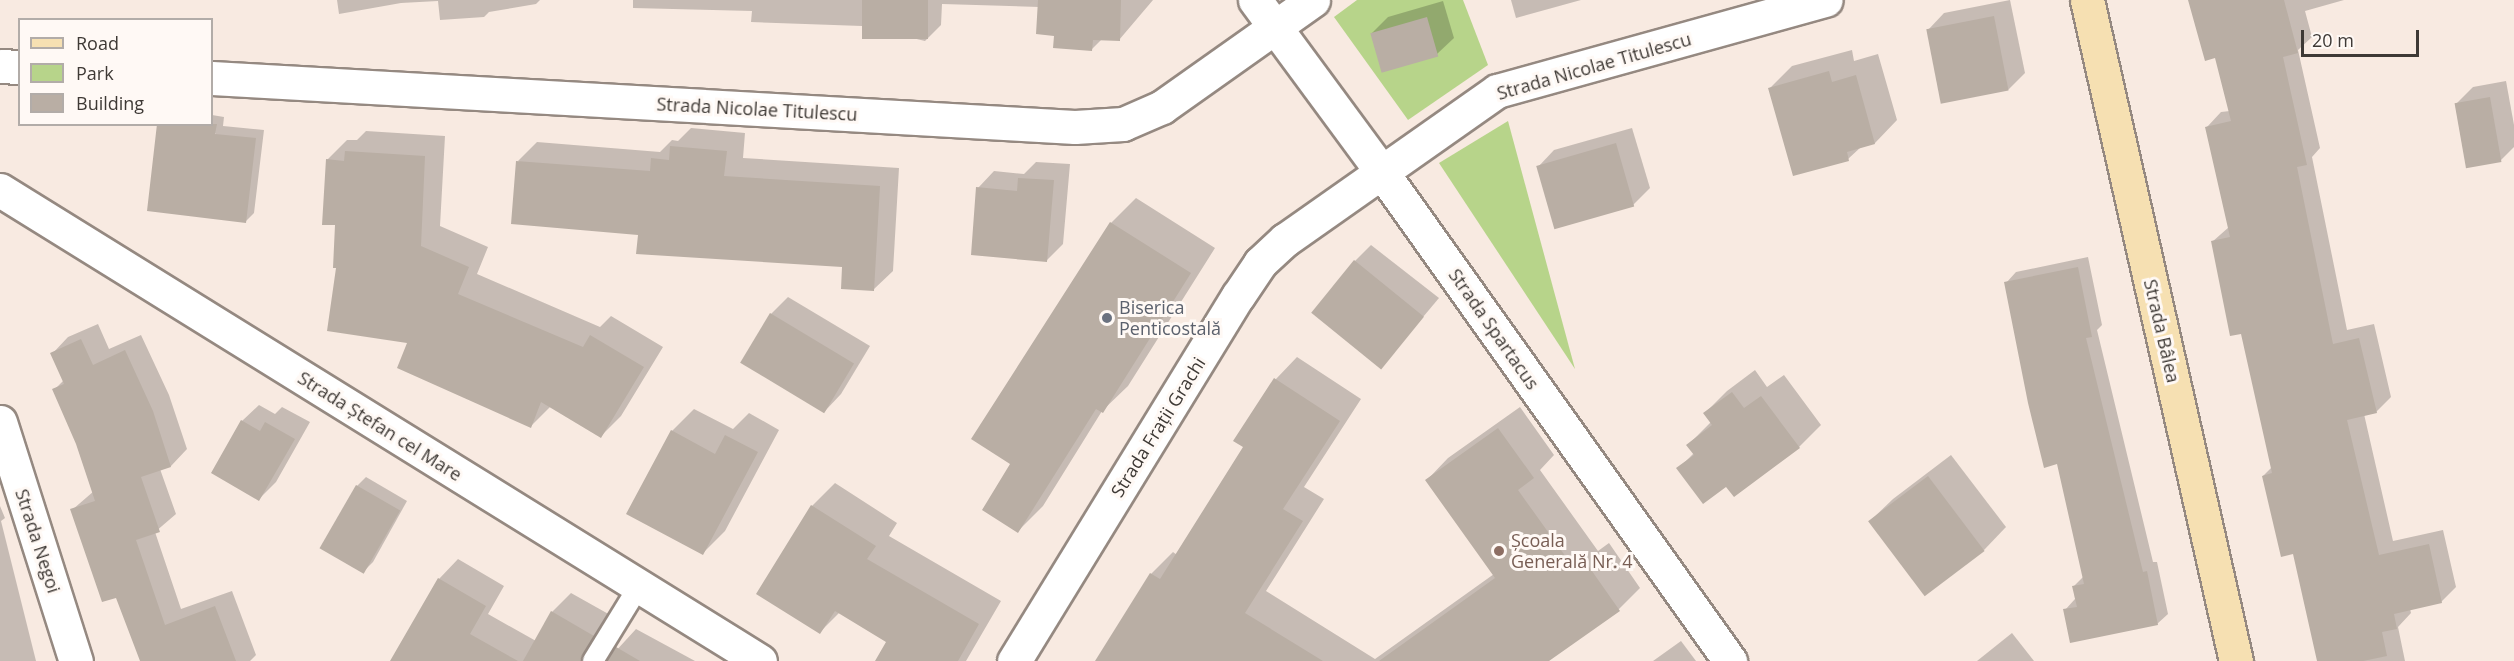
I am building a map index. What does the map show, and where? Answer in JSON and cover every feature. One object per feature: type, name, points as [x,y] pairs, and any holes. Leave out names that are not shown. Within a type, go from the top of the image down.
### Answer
[{"type":"main road","name":"Strada Bâlea","points":[[2087,0],[2236,661]]},
{"type":"street","name":"Strada Spartacus","points":[[1255,0],[1381,171],[1730,661]]},
{"type":"street","points":[[1274,27],[1313,0]]},
{"type":"street","name":"Strada Nicolae Titulescu","points":[[1381,171],[1497,91],[1826,0]]},
{"type":"street","name":"Strada Nicolae Titulescu","points":[[213,78],[1075,127],[1124,124],[1162,107],[1274,27]]},
{"type":"street","points":[[0,66],[18,67]]},
{"type":"street","name":"Strada Frații Grachi","points":[[1014,661],[1260,263],[1285,240],[1381,171]]},
{"type":"street","name":"Strada Ștefan cel Mare","points":[[0,190],[760,661]]},
{"type":"street","name":"Strada Negoi","points":[[0,422],[76,661]]},
{"type":"lane","points":[[593,661],[639,586]]},
{"type":"green space","points":[[1357,0],[1463,0],[1488,65],[1408,120],[1334,17]]},
{"type":"green space","points":[[1508,121],[1575,369],[1439,163]]},
{"type":"building","points":[[862,0],[928,0],[928,39],[862,39]]},
{"type":"building","points":[[1038,0],[1121,0],[1120,41],[1093,40],[1092,51],[1053,48],[1054,36],[1036,34]]},
{"type":"building","points":[[2188,0],[2284,0],[2298,53],[2283,57],[2307,165],[2297,167],[2333,344],[2359,338],[2377,413],[2347,420],[2379,555],[2429,544],[2442,603],[2394,614],[2397,629],[2382,632],[2387,656],[2363,661],[2317,661],[2293,554],[2281,557],[2262,476],[2272,473],[2241,334],[2230,336],[2211,241],[2230,237],[2205,127],[2231,121],[2215,58],[2205,61]]},
{"type":"building","points":[[1994,16],[2009,91],[1941,104],[1926,29]]},
{"type":"building","points":[[1427,17],[1438,56],[1382,73],[1370,33]]},
{"type":"building","points":[[1829,71],[1832,82],[1856,75],[1875,144],[1847,152],[1849,161],[1793,176],[1768,88]]},
{"type":"building","points":[[2490,97],[2501,162],[2466,168],[2455,103]]},
{"type":"building","points":[[217,124],[215,134],[256,138],[246,223],[147,211],[157,126],[213,126]]},
{"type":"building","points":[[1616,143],[1634,206],[1554,229],[1536,166]]},
{"type":"building","points":[[670,146],[727,151],[724,176],[880,186],[874,291],[841,289],[842,267],[636,254],[638,235],[511,224],[516,161],[650,171],[651,158],[669,160]]},
{"type":"building","points":[[345,151],[425,156],[421,246],[469,267],[458,294],[583,347],[590,335],[644,367],[601,438],[541,402],[531,428],[397,368],[407,343],[327,331],[336,268],[333,268],[335,225],[322,225],[326,159],[344,161]]},
{"type":"building","points":[[1018,178],[1054,180],[1047,262],[971,255],[976,187],[1017,191]]},
{"type":"building","points":[[1110,222],[1191,273],[1103,413],[1096,409],[1018,533],[982,510],[1010,464],[971,439]]},
{"type":"building","points":[[1354,260],[1424,317],[1381,369],[1311,313]]},
{"type":"building","points":[[2078,267],[2092,337],[2086,338],[2143,572],[2147,571],[2158,625],[2070,643],[2063,609],[2077,607],[2072,586],[2084,584],[2057,464],[2044,468],[2028,403],[2004,282]]},
{"type":"building","points":[[770,313],[854,363],[824,413],[740,363]]},
{"type":"building","points":[[81,339],[93,365],[125,350],[153,411],[171,467],[141,477],[160,532],[136,540],[165,625],[215,606],[236,661],[140,661],[116,598],[102,602],[70,509],[95,501],[76,444],[52,389],[64,384],[50,353]]},
{"type":"building","points":[[1274,378],[1340,421],[1283,509],[1303,521],[1245,613],[1323,661],[1095,661],[1150,573],[1160,579],[1243,447],[1233,441]]},
{"type":"building","points":[[1732,392],[1744,408],[1761,396],[1800,448],[1734,497],[1726,487],[1703,504],[1676,468],[1694,455],[1686,445],[1712,425],[1703,413]]},
{"type":"building","points":[[241,420],[260,431],[265,422],[295,439],[259,501],[211,473]]},
{"type":"building","points":[[1498,428],[1534,478],[1518,490],[1576,571],[1587,564],[1620,611],[1549,661],[1379,661],[1495,578],[1425,480]]},
{"type":"building","points":[[671,430],[715,454],[725,435],[758,452],[703,555],[626,514]]},
{"type":"building","points":[[1928,476],[1985,551],[1925,596],[1868,521]]},
{"type":"building","points":[[356,485],[400,510],[364,574],[320,548]]},
{"type":"building","points":[[811,505],[876,546],[867,559],[979,624],[958,661],[875,661],[886,642],[835,611],[820,634],[756,594]]},
{"type":"building","points":[[438,578],[486,606],[470,634],[518,661],[390,661]]},
{"type":"building","points":[[551,611],[594,636],[581,661],[523,661]]},
{"type":"building","points":[[616,647],[640,661],[607,661]]},
{"type":"place","name":"Biserica Penticostală","points":[[1107,318]]},
{"type":"place","name":"Școala Generală Nr. 4","points":[[1499,551]]}]
